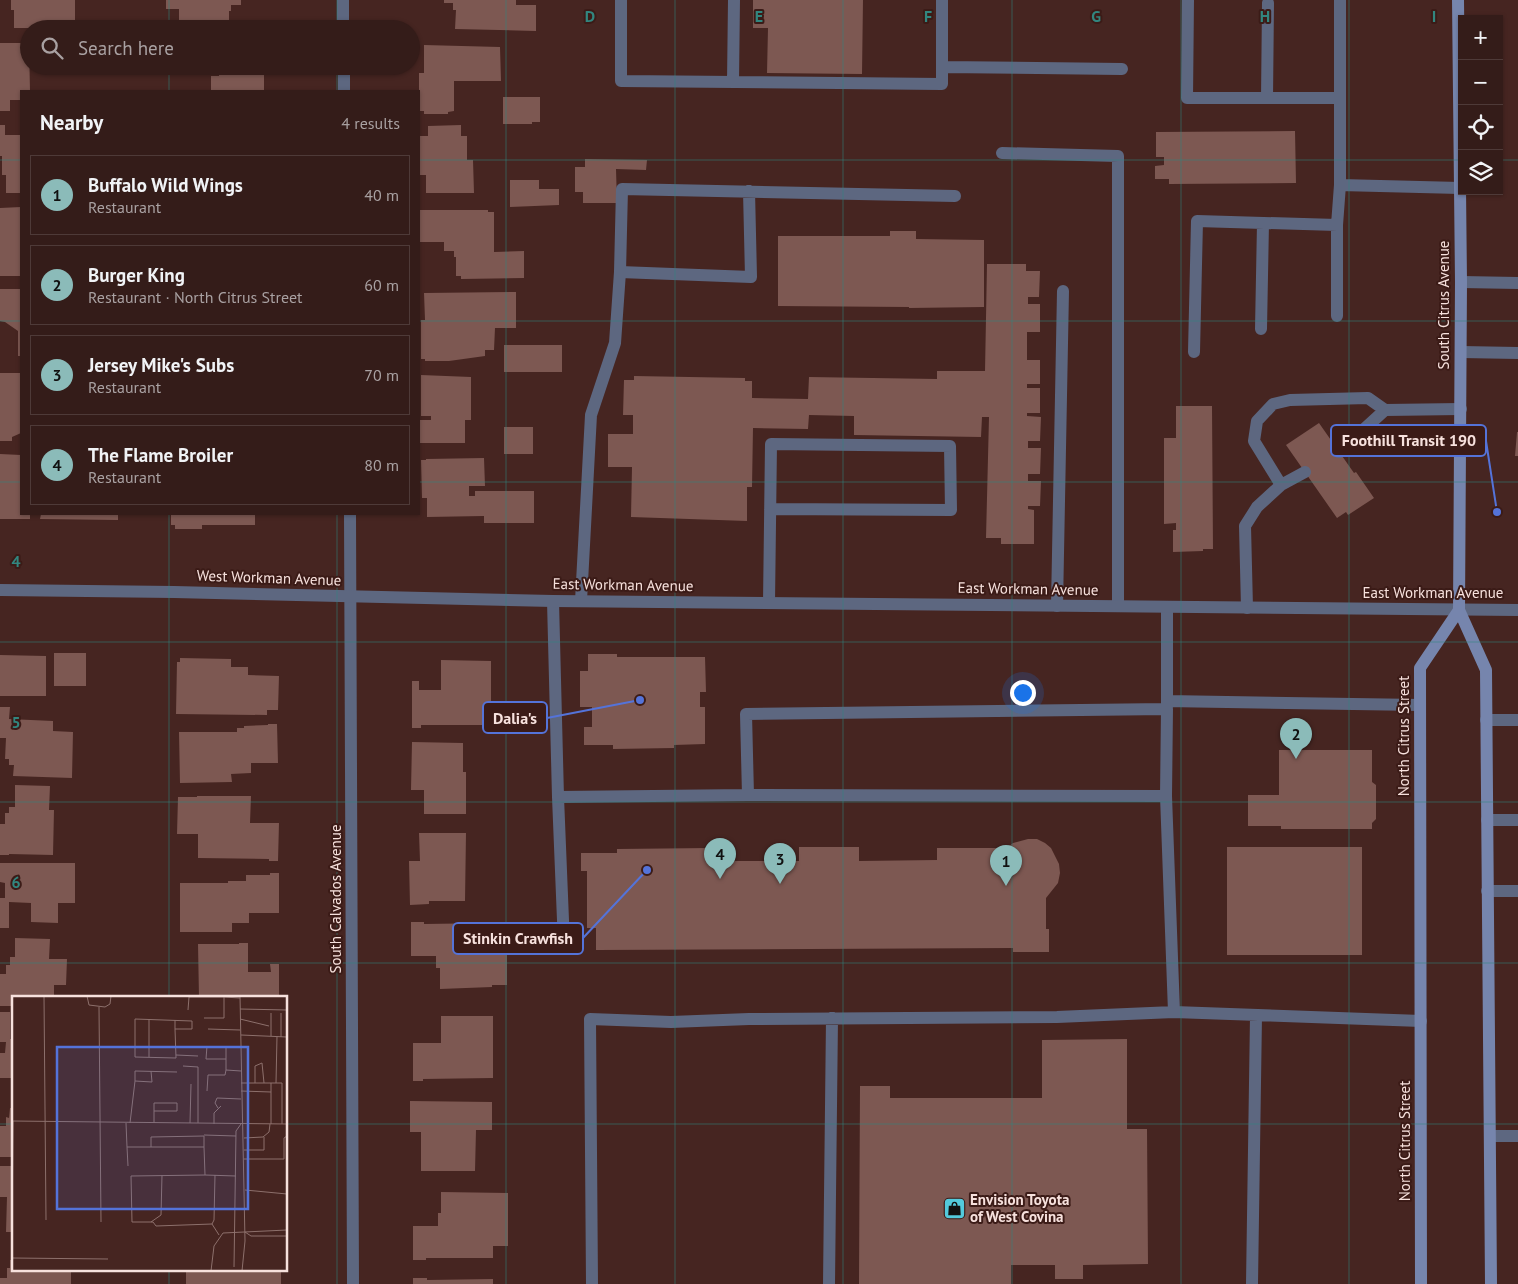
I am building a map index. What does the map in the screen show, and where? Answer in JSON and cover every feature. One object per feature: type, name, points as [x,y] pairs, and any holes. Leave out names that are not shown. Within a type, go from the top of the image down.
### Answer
[{"type":"main road","name":"South Citrus Avenue","points":[[1458,0],[1460,150]]},
{"type":"main road","name":"South Citrus Avenue","points":[[1459,610],[1460,195]]},
{"type":"main road","name":"North Citrus Street","points":[[1421,1284],[1420,668],[1459,610]]},
{"type":"main road","points":[[1459,610],[1486,670],[1491,1284]]},
{"type":"street","points":[[343,0],[344,20]]},
{"type":"street","points":[[621,0],[621,81],[942,84],[942,0]]},
{"type":"street","points":[[733,82],[734,0]]},
{"type":"street","points":[[1188,0],[1187,98],[1340,98]]},
{"type":"street","points":[[1337,316],[1337,225],[1340,185],[1340,0]]},
{"type":"street","points":[[1267,98],[1268,3]]},
{"type":"street","points":[[942,67],[1122,69]]},
{"type":"street","points":[[344,75],[344,90]]},
{"type":"street","points":[[1002,153],[1118,156],[1118,606]]},
{"type":"street","points":[[1340,185],[1458,188]]},
{"type":"street","points":[[581,601],[590,415],[615,343],[620,272],[622,189],[955,196]]},
{"type":"street","points":[[620,272],[752,277],[749,192]]},
{"type":"street","points":[[1194,352],[1197,221],[1337,225]]},
{"type":"street","points":[[1261,329],[1263,223]]},
{"type":"street","points":[[1461,282],[1518,283]]},
{"type":"street","points":[[1057,606],[1062,291]]},
{"type":"street","points":[[1460,352],[1518,353]]},
{"type":"street","points":[[1281,485],[1254,441],[1257,421],[1273,404],[1290,400],[1368,398],[1385,410],[1460,409]]},
{"type":"street","points":[[1339,452],[1385,410]]},
{"type":"street","points":[[769,603],[770,509],[771,444],[950,446],[951,510],[770,509]]},
{"type":"street","points":[[1247,608],[1245,526],[1256,507],[1281,485],[1305,472]]},
{"type":"street","name":"South Calvados Avenue","points":[[350,515],[354,1284]]},
{"type":"street","name":"West Workman Avenue","points":[[0,590],[537,600]]},
{"type":"street","name":"East Workman Avenue","points":[[537,600],[1518,610]]},
{"type":"street","points":[[553,601],[564,945]]},
{"type":"street","points":[[1167,607],[1166,796],[1174,1012]]},
{"type":"street","points":[[748,795],[746,714],[1167,705],[1420,705]]},
{"type":"street","points":[[1486,720],[1518,720]]},
{"type":"street","points":[[558,797],[748,795],[1166,796]]},
{"type":"street","points":[[1487,820],[1518,820]]},
{"type":"street","points":[[1487,891],[1518,891]]},
{"type":"street","points":[[592,1284],[590,1019],[671,1022],[749,1019],[1057,1017],[1174,1012],[1421,1021]]},
{"type":"street","points":[[1252,1284],[1256,1016]]},
{"type":"street","points":[[829,1284],[832,1018]]},
{"type":"street","points":[[1490,1136],[1518,1136]]},
{"type":"building","points":[[11,0],[75,0],[75,20],[20,20],[20,28],[14,28],[14,10],[11,10]]},
{"type":"building","points":[[166,0],[241,0],[241,5],[231,5],[229,20],[179,20],[179,9],[166,9]]},
{"type":"building","points":[[444,0],[516,0],[516,5],[536,5],[536,31],[455,29],[456,10],[453,10],[453,3],[444,3]]},
{"type":"building","points":[[753,0],[863,0],[862,74],[767,73],[768,28],[753,28]]},
{"type":"building","points":[[0,43],[20,43],[20,75],[30,75],[30,90],[20,90],[20,100],[10,100],[10,111],[0,111]]},
{"type":"building","points":[[424,45],[500,47],[501,81],[454,81],[454,111],[448,112],[448,114],[424,114],[424,111],[420,111],[419,75],[424,73]]},
{"type":"building","points":[[264,75],[264,90],[211,90],[211,76]]},
{"type":"building","points":[[503,97],[540,97],[540,122],[532,122],[532,124],[503,124]]},
{"type":"building","points":[[0,125],[5,125],[5,135],[20,135],[20,193],[6,193],[6,175],[2,175],[2,156],[0,156]]},
{"type":"building","points":[[461,125],[461,136],[467,136],[467,160],[473,160],[474,193],[426,193],[426,175],[420,175],[420,136],[428,136],[428,126]]},
{"type":"building","points":[[1295,131],[1296,183],[1169,184],[1169,179],[1155,179],[1155,166],[1164,165],[1164,157],[1156,157],[1156,132]]},
{"type":"building","points":[[585,159],[647,160],[646,170],[616,169],[617,203],[583,203],[583,192],[575,192],[575,167],[585,167]]},
{"type":"building","points":[[510,180],[539,180],[539,189],[559,189],[559,205],[510,207]]},
{"type":"building","points":[[20,207],[20,276],[0,276],[0,208]]},
{"type":"building","points":[[420,210],[488,210],[488,212],[494,212],[494,252],[524,251],[524,278],[461,279],[461,276],[456,276],[456,257],[454,257],[454,251],[444,251],[444,242],[420,242]]},
{"type":"building","points":[[890,231],[916,231],[916,239],[984,240],[984,307],[778,306],[778,236],[890,236]]},
{"type":"building","points":[[987,264],[1026,264],[1026,271],[1040,271],[1039,297],[1028,297],[1028,304],[1040,304],[1040,332],[1027,332],[1027,360],[1040,360],[1040,384],[1027,384],[1027,388],[1040,388],[1040,413],[1027,413],[1027,416],[1041,417],[1040,441],[1028,441],[1028,448],[1041,448],[1040,474],[1028,474],[1028,481],[1041,481],[1040,506],[1028,506],[1028,509],[1034,510],[1034,544],[1001,544],[1001,538],[986,538],[989,417],[982,417],[981,437],[854,435],[854,416],[809,415],[808,429],[753,428],[752,487],[747,487],[747,521],[631,517],[632,467],[608,467],[608,434],[633,434],[633,415],[623,415],[624,380],[634,380],[634,376],[745,378],[745,381],[752,381],[752,398],[808,399],[809,377],[937,379],[937,371],[985,371]]},
{"type":"building","points":[[0,289],[20,289],[20,356],[18,356],[18,331],[5,322],[0,321]]},
{"type":"building","points":[[516,292],[516,328],[495,328],[494,350],[485,350],[485,356],[449,361],[425,361],[425,359],[421,359],[421,320],[425,320],[424,293]]},
{"type":"building","points":[[504,345],[562,345],[562,372],[504,372]]},
{"type":"building","points":[[0,373],[20,373],[20,433],[12,437],[12,441],[0,441]]},
{"type":"building","points":[[421,375],[471,377],[471,420],[465,420],[465,443],[420,443],[420,420],[431,420],[431,416],[421,416]]},
{"type":"building","points":[[1176,406],[1212,406],[1213,549],[1173,552],[1173,530],[1176,530],[1176,523],[1164,524],[1164,438],[1176,438]]},
{"type":"building","points":[[1319,423],[1374,498],[1348,515],[1346,512],[1337,518],[1286,445]]},
{"type":"building","points":[[504,427],[533,427],[533,454],[504,454]]},
{"type":"building","points":[[1517,432],[1518,456],[1515,456]]},
{"type":"building","points":[[0,454],[20,455],[20,515],[30,515],[30,519],[0,519]]},
{"type":"building","points":[[484,458],[485,486],[469,486],[469,496],[475,496],[475,491],[534,491],[534,523],[484,523],[484,516],[427,517],[427,498],[422,498],[421,460]]},
{"type":"building","points":[[41,515],[118,515],[118,520],[40,519]]},
{"type":"building","points":[[171,515],[255,515],[255,525],[202,525],[202,529],[175,529],[175,525],[171,525]]},
{"type":"building","points":[[54,653],[86,653],[86,686],[54,686]]},
{"type":"building","points":[[588,654],[617,654],[617,657],[705,657],[706,692],[700,692],[700,707],[705,707],[705,744],[674,745],[674,748],[613,749],[613,745],[584,745],[584,727],[592,727],[592,707],[580,707],[580,671],[588,671]]},
{"type":"building","points":[[0,655],[46,656],[46,696],[0,696]]},
{"type":"building","points":[[180,658],[231,659],[231,667],[248,667],[248,675],[279,676],[278,710],[267,710],[267,715],[176,714],[177,662],[180,662]]},
{"type":"building","points":[[441,660],[491,661],[491,725],[421,725],[421,728],[412,728],[412,681],[419,681],[419,690],[441,690]]},
{"type":"building","points":[[0,707],[10,707],[9,719],[53,721],[53,731],[73,732],[72,778],[13,776],[14,765],[9,765],[9,759],[5,759],[6,738],[0,738]]},
{"type":"building","points":[[277,724],[278,763],[251,763],[251,773],[231,774],[232,782],[180,783],[179,732],[237,732],[237,728],[244,728],[244,726]]},
{"type":"building","points":[[412,742],[463,743],[463,772],[466,772],[466,814],[424,814],[424,790],[411,790]]},
{"type":"building","points":[[1279,750],[1372,750],[1372,782],[1376,785],[1376,819],[1372,823],[1372,829],[1281,829],[1281,826],[1248,826],[1248,795],[1279,795]]},
{"type":"building","points":[[15,785],[50,786],[49,810],[54,810],[53,855],[0,855],[0,824],[5,824],[5,813],[9,813],[9,807],[15,807]]},
{"type":"building","points":[[251,796],[250,823],[279,823],[278,861],[269,861],[269,859],[198,858],[198,834],[177,834],[178,797]]},
{"type":"building","points":[[419,833],[466,833],[465,901],[429,901],[429,904],[410,905],[409,861],[420,861]]},
{"type":"building","points":[[1037,839],[1045,843],[1051,848],[1059,864],[1058,883],[1046,898],[1046,929],[1049,929],[1049,952],[1013,952],[1013,948],[596,950],[596,928],[587,928],[587,871],[581,871],[581,853],[617,853],[617,849],[710,848],[710,861],[799,861],[799,847],[859,847],[859,861],[937,860],[937,848],[1007,848],[1013,843]]},
{"type":"building","points":[[1227,847],[1362,847],[1362,955],[1227,955]]},
{"type":"building","points":[[0,863],[75,863],[75,903],[58,903],[58,923],[31,922],[31,903],[9,902],[9,928],[0,928],[0,898],[5,898],[5,883],[0,882]]},
{"type":"building","points":[[270,873],[279,873],[279,913],[249,913],[249,923],[232,923],[232,932],[180,932],[180,883],[246,881],[246,875],[270,875]]},
{"type":"building","points":[[411,922],[424,922],[424,924],[492,923],[492,936],[507,936],[507,985],[440,989],[440,968],[436,968],[436,956],[411,956]]},
{"type":"building","points":[[15,938],[50,939],[49,959],[67,959],[66,985],[54,985],[54,996],[12,996],[12,1006],[0,1006],[0,974],[6,974],[6,965],[10,965],[10,957],[15,957]]},
{"type":"building","points":[[248,943],[248,972],[271,972],[270,964],[279,964],[279,996],[199,996],[198,944]]},
{"type":"building","points":[[0,1012],[10,1012],[12,1078],[0,1078],[0,1053],[5,1053],[6,1042],[0,1042]]},
{"type":"building","points":[[441,1016],[493,1016],[493,1078],[423,1079],[423,1081],[413,1081],[413,1043],[441,1043]]},
{"type":"building","points":[[1127,1039],[1127,1129],[1147,1129],[1148,1264],[1083,1265],[1083,1279],[1055,1279],[1055,1265],[1011,1265],[1011,1284],[859,1284],[860,1086],[890,1086],[890,1098],[1042,1098],[1042,1040]]},
{"type":"building","points":[[410,1101],[492,1102],[492,1130],[476,1130],[475,1171],[421,1171],[421,1132],[410,1132]]},
{"type":"building","points":[[10,1108],[12,1108],[12,1157],[0,1157],[0,1126],[6,1126],[6,1117],[9,1118]]},
{"type":"building","points":[[0,1166],[11,1166],[12,1232],[6,1232],[7,1197],[0,1197]]},
{"type":"building","points":[[441,1192],[508,1193],[508,1246],[493,1246],[493,1258],[426,1258],[426,1260],[413,1260],[413,1226],[438,1226],[438,1213],[441,1213]]},
{"type":"building","points":[[10,1260],[12,1260],[12,1272],[71,1272],[71,1284],[0,1284],[0,1278],[7,1278],[7,1268],[10,1268]]},
{"type":"building","points":[[186,1272],[281,1272],[281,1284],[186,1284]]},
{"type":"building","points":[[413,1278],[427,1278],[427,1280],[493,1279],[493,1284],[413,1284]]},
{"type":"place","name":"Foothill Transit 190","points":[[1497,512]]},
{"type":"place","name":"Dalia's","points":[[640,700]]},
{"type":"place","name":"Burger King","points":[[1296,759]]},
{"type":"place","name":"Stinkin Crawfish","points":[[647,870]]},
{"type":"place","name":"The Flame Broiler","points":[[720,879]]},
{"type":"place","name":"Jersey Mike's Subs","points":[[780,884]]},
{"type":"place","name":"Buffalo Wild Wings","points":[[1006,886]]},
{"type":"place","name":"Envision Toyota of West Covina","points":[[954,1209]]}]
